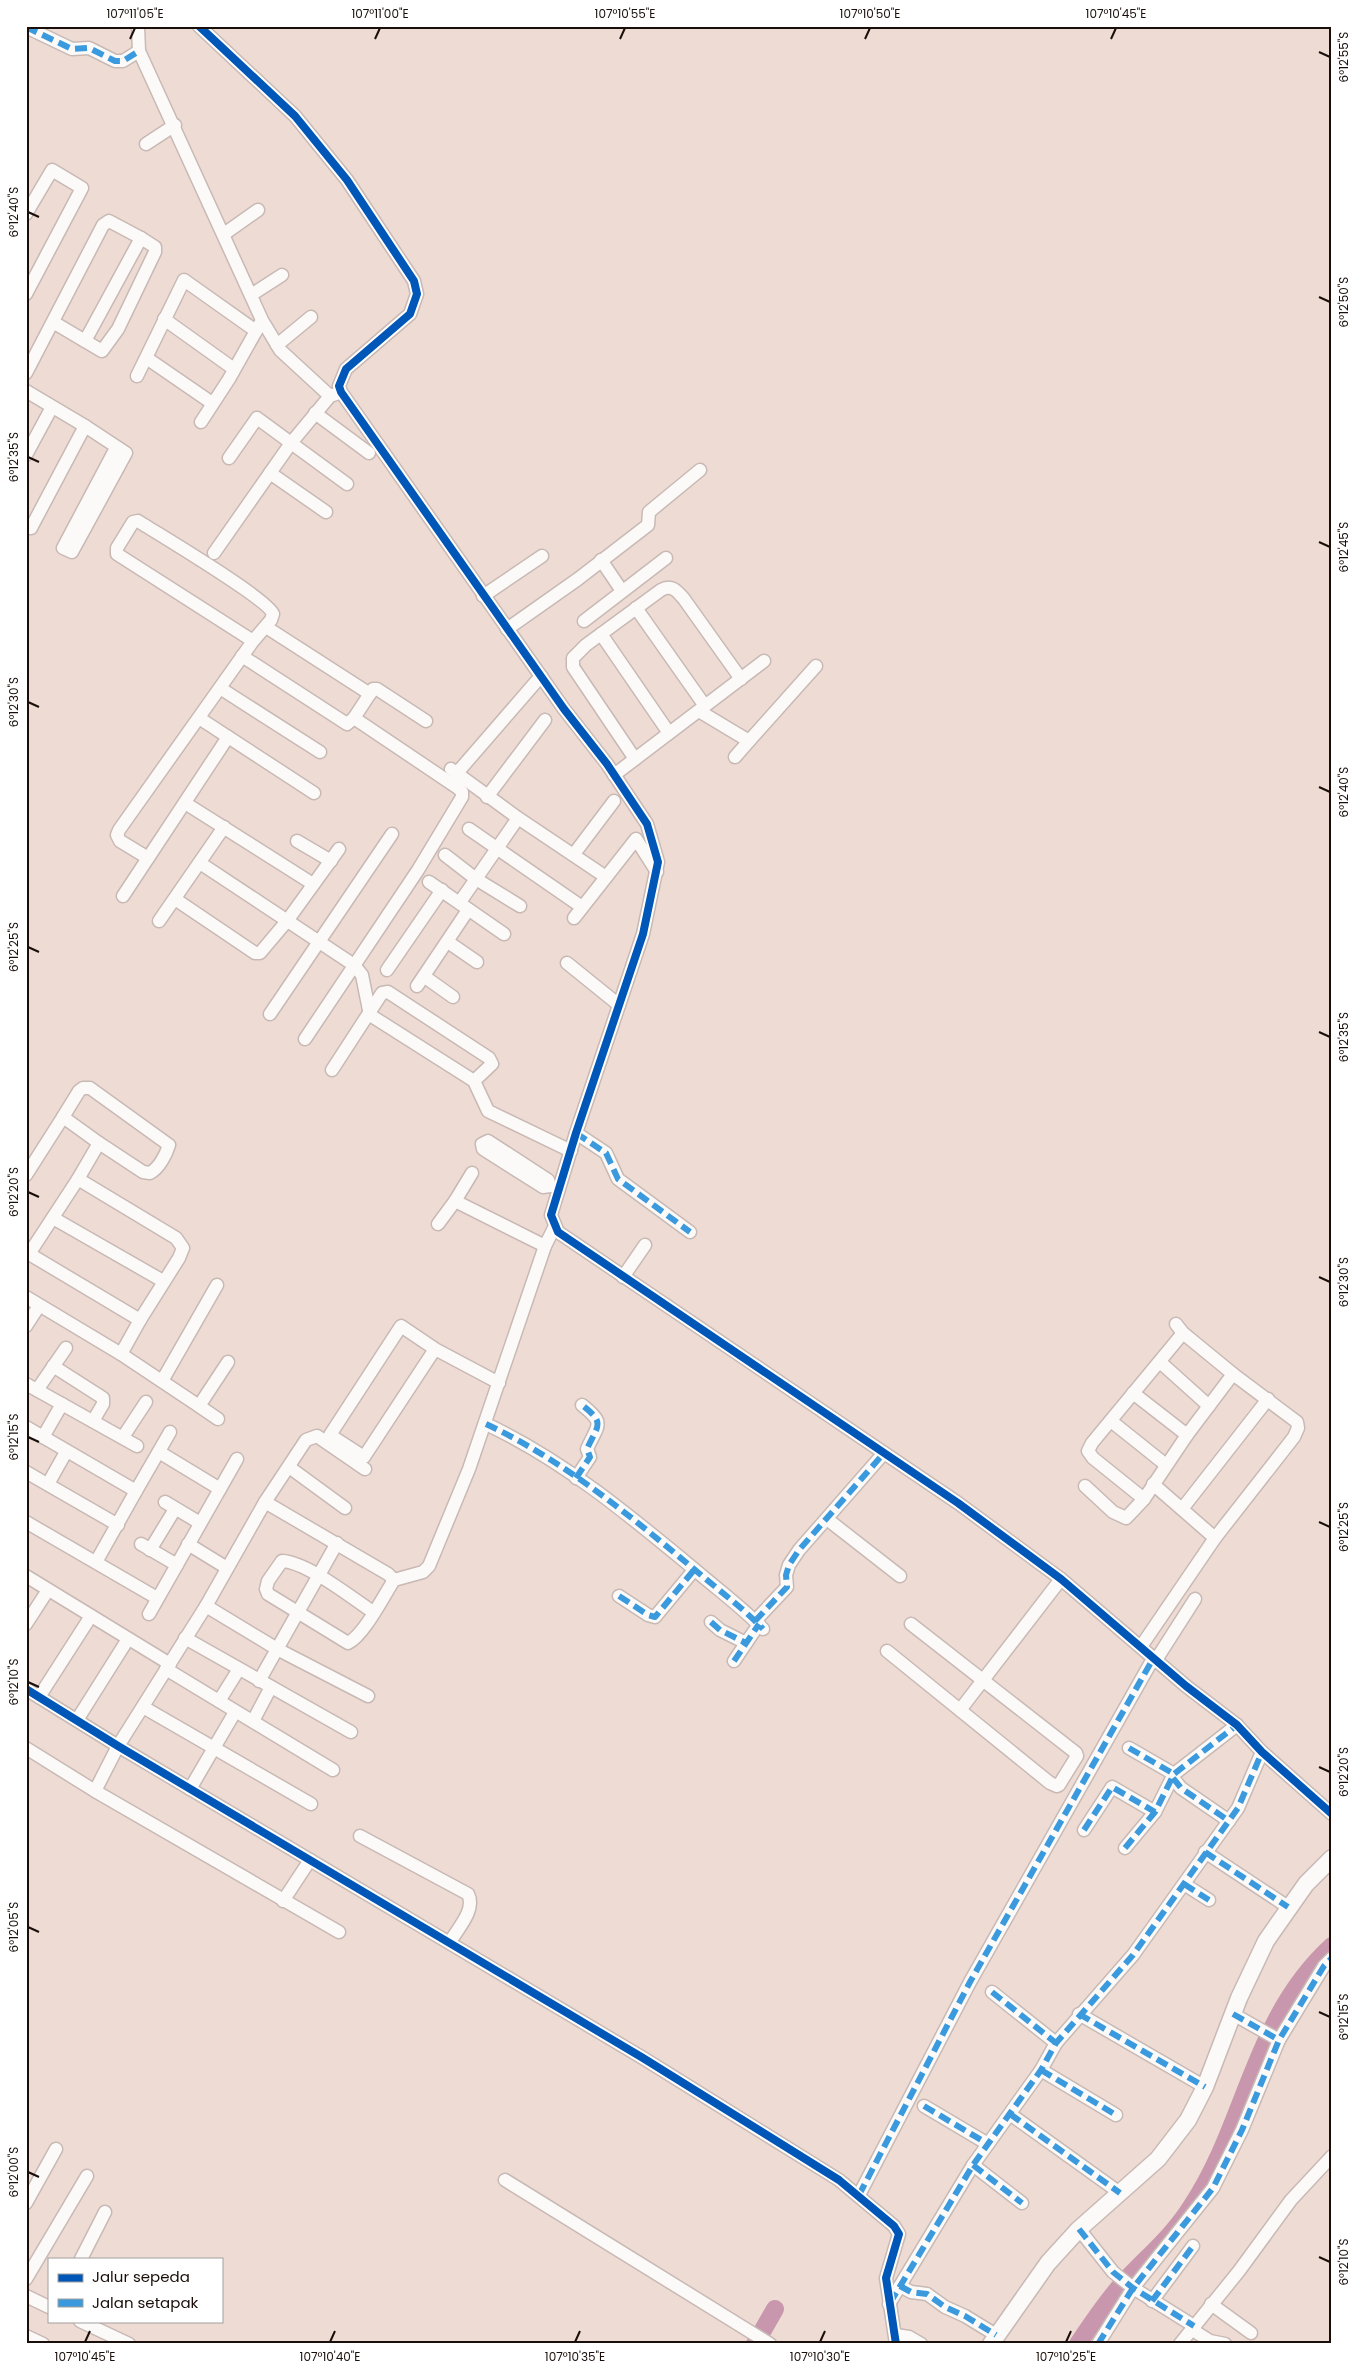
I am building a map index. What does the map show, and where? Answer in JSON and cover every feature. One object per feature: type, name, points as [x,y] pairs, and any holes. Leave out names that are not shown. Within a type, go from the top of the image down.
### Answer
[{"type":"main road","points":[[994,2340],[1048,2263],[1079,2229],[1158,2159],[1188,2120],[1205,2087],[1257,1956],[1288,1907],[1306,1884],[1332,1858]]},
{"type":"street","points":[[138,26],[139,51],[175,125],[251,295],[259,326],[201,422]]},
{"type":"street","points":[[199,26],[295,116],[346,180],[414,281],[417,294],[410,314],[346,369],[335,394],[291,442],[214,553]]},
{"type":"street","points":[[26,27],[72,49],[88,48],[115,61],[123,61],[139,51]]},
{"type":"street","points":[[146,144],[175,125]]},
{"type":"street","points":[[26,214],[52,170],[82,188],[26,294]]},
{"type":"street","points":[[224,234],[258,210]]},
{"type":"street","points":[[26,373],[53,322],[106,222],[110,221],[154,247],[155,252],[118,329],[105,350],[102,351],[53,322]]},
{"type":"street","points":[[85,341],[140,238]]},
{"type":"street","points":[[251,295],[282,275]]},
{"type":"street","points":[[137,376],[148,359],[164,319],[184,280],[259,326],[277,345],[335,394],[614,775],[647,824],[658,862],[657,872],[644,934],[570,1151],[554,1188],[551,1215],[562,1237],[958,1504],[1061,1579],[1142,1645],[1155,1659],[1237,1725],[1262,1752],[1332,1814]]},
{"type":"street","points":[[277,345],[312,317]]},
{"type":"street","points":[[164,319],[234,369]]},
{"type":"street","points":[[148,359],[212,403]]},
{"type":"street","points":[[26,391],[126,453],[72,552],[62,548],[116,448]]},
{"type":"street","points":[[26,455],[52,407]]},
{"type":"street","points":[[315,414],[369,453]]},
{"type":"street","points":[[229,458],[257,418],[346,484]]},
{"type":"street","points":[[26,528],[31,528],[85,426]]},
{"type":"street","points":[[507,629],[648,525],[649,512],[700,470]]},
{"type":"street","points":[[270,474],[326,512]]},
{"type":"street","points":[[148,858],[120,841],[117,835],[273,614],[265,604],[138,521],[133,522],[117,548],[117,554],[253,641]]},
{"type":"street","points":[[484,596],[542,556]]},
{"type":"street","points":[[584,621],[666,558]]},
{"type":"street","points":[[601,560],[622,591]]},
{"type":"street","points":[[635,759],[573,667],[573,658],[576,653],[601,634],[665,588],[675,589],[741,679]]},
{"type":"street","points":[[636,608],[702,708],[749,740]]},
{"type":"street","points":[[266,626],[370,694]]},
{"type":"street","points":[[601,634],[669,734]]},
{"type":"street","points":[[242,656],[347,724],[354,718],[370,694],[376,689],[426,721]]},
{"type":"street","points":[[614,775],[764,661]]},
{"type":"street","points":[[735,757],[816,666]]},
{"type":"street","points":[[541,676],[454,771],[487,797],[606,877]]},
{"type":"street","points":[[220,688],[320,752]]},
{"type":"street","points":[[198,718],[314,793]]},
{"type":"street","points":[[305,1039],[418,870],[462,797],[462,792],[354,718]]},
{"type":"street","points":[[487,797],[545,720]]},
{"type":"street","points":[[123,896],[228,737]]},
{"type":"street","points":[[574,854],[614,801]]},
{"type":"street","points":[[185,803],[313,884]]},
{"type":"street","points":[[453,996],[421,982],[448,942],[476,879],[518,818]]},
{"type":"street","points":[[159,920],[224,827]]},
{"type":"street","points":[[469,829],[578,912],[636,839],[657,872]]},
{"type":"street","points":[[270,1014],[392,834]]},
{"type":"street","points":[[297,841],[331,862]]},
{"type":"street","points":[[174,899],[256,953],[264,951],[339,849]]},
{"type":"street","points":[[445,854],[476,879],[520,906]]},
{"type":"street","points":[[200,863],[354,965],[362,975],[370,1015],[474,1081],[488,1111],[570,1151]]},
{"type":"street","points":[[430,882],[504,934]]},
{"type":"street","points":[[387,970],[442,890]]},
{"type":"street","points":[[448,942],[476,962]]},
{"type":"street","points":[[567,963],[619,1005]]},
{"type":"street","points":[[332,1070],[370,1015],[382,993],[388,992],[489,1058],[492,1064],[474,1081]]},
{"type":"street","points":[[26,1175],[79,1091],[83,1088],[90,1088],[169,1145],[155,1170],[150,1173],[143,1172],[63,1117]]},
{"type":"street","points":[[576,1133],[606,1153],[618,1179],[690,1232]]},
{"type":"street","points":[[488,1142],[548,1180],[554,1188],[543,1186],[505,1163],[483,1149],[482,1144],[488,1142]]},
{"type":"street","points":[[99,1143],[53,1218],[28,1253],[140,1320]]},
{"type":"street","points":[[438,1224],[455,1202],[472,1173]]},
{"type":"street","points":[[78,1179],[176,1238],[183,1248],[179,1258],[163,1281],[121,1354]]},
{"type":"street","points":[[455,1202],[545,1246]]},
{"type":"street","points":[[53,1218],[163,1281]]},
{"type":"street","points":[[373,1612],[318,1575],[288,1562],[282,1561],[268,1581],[266,1589],[268,1594],[348,1643],[355,1640],[394,1580],[423,1572],[429,1566],[447,1526],[486,1424],[545,1246],[555,1226]]},
{"type":"street","points":[[623,1277],[645,1245]]},
{"type":"street","points":[[162,1381],[217,1284]]},
{"type":"street","points":[[26,1297],[121,1354],[218,1419]]},
{"type":"street","points":[[26,1326],[40,1306]]},
{"type":"street","points":[[435,1349],[364,1457],[330,1435],[401,1326],[435,1349],[499,1383]]},
{"type":"street","points":[[1142,1645],[1215,1538],[1294,1437],[1298,1428],[1297,1422],[1234,1374],[1179,1328],[1160,1362],[1092,1443],[1088,1451],[1093,1458],[1144,1499]]},
{"type":"street","points":[[66,1348],[53,1366],[32,1387],[137,1446]]},
{"type":"street","points":[[199,1406],[228,1362]]},
{"type":"street","points":[[1160,1362],[1209,1406]]},
{"type":"street","points":[[53,1366],[103,1398],[104,1404],[93,1421]]},
{"type":"street","points":[[1085,1486],[1113,1512],[1126,1518],[1144,1499],[1187,1435],[1234,1374]]},
{"type":"street","points":[[1133,1393],[1187,1435]]},
{"type":"street","points":[[1182,1510],[1268,1399]]},
{"type":"street","points":[[123,1437],[146,1402]]},
{"type":"street","points":[[43,1437],[62,1404]]},
{"type":"street","points":[[576,1478],[590,1457],[587,1449],[599,1427],[599,1422],[594,1415],[582,1405]]},
{"type":"street","points":[[1112,1421],[1166,1466]]},
{"type":"street","points":[[486,1424],[547,1456],[648,1532],[759,1625]]},
{"type":"street","points":[[26,1427],[136,1491]]},
{"type":"street","points":[[96,1562],[170,1432]]},
{"type":"street","points":[[95,1791],[118,1746],[206,1606],[265,1502],[306,1440],[317,1436],[365,1469]]},
{"type":"street","points":[[48,1484],[66,1452]]},
{"type":"street","points":[[160,1452],[220,1489]]},
{"type":"street","points":[[734,1660],[787,1587],[786,1575],[789,1566],[826,1519],[884,1454]]},
{"type":"street","points":[[149,1614],[237,1459]]},
{"type":"street","points":[[289,1467],[345,1508]]},
{"type":"street","points":[[26,1472],[118,1525]]},
{"type":"street","points":[[1153,1484],[1215,1538]]},
{"type":"street","points":[[265,1502],[338,1543],[388,1574],[394,1580]]},
{"type":"street","points":[[177,1565],[146,1547],[170,1505],[200,1523]]},
{"type":"street","points":[[826,1519],[900,1576]]},
{"type":"street","points":[[26,1522],[157,1598]]},
{"type":"street","points":[[259,1681],[338,1543]]},
{"type":"street","points":[[188,1544],[227,1568]]},
{"type":"street","points":[[619,1596],[648,1615],[655,1617],[694,1570]]},
{"type":"street","points":[[26,1576],[128,1638],[235,1712],[333,1770]]},
{"type":"street","points":[[960,1710],[1061,1579]]},
{"type":"street","points":[[26,1624],[48,1590]]},
{"type":"street","points":[[857,2194],[970,1982],[1155,1659],[1194,1599]]},
{"type":"street","points":[[206,1606],[276,1649],[368,1696]]},
{"type":"street","points":[[39,1697],[91,1616]]},
{"type":"street","points":[[711,1622],[720,1630],[746,1643]]},
{"type":"street","points":[[887,1651],[1053,1785],[1060,1785],[1073,1766],[1077,1756],[1076,1753],[911,1624]]},
{"type":"street","points":[[77,1720],[128,1638]]},
{"type":"street","points":[[185,1638],[351,1732]]},
{"type":"street","points":[[219,1701],[239,1669]]},
{"type":"street","points":[[252,1721],[271,1688]]},
{"type":"street","points":[[26,1689],[118,1746],[643,2058],[838,2180],[894,2226],[899,2234],[886,2278],[889,2304],[896,2339],[909,2337],[921,2344]]},
{"type":"street","points":[[143,1707],[311,1804]]},
{"type":"street","points":[[190,1789],[235,1712]]},
{"type":"street","points":[[1125,1848],[1155,1812],[1173,1776],[1237,1725]]},
{"type":"street","points":[[26,1748],[95,1791],[339,1932]]},
{"type":"street","points":[[1129,1748],[1173,1776],[1181,1788],[1229,1821]]},
{"type":"street","points":[[889,2304],[972,2165],[1041,2070],[1056,2043],[1132,1955],[1238,1808],[1262,1752]]},
{"type":"street","points":[[1084,1830],[1112,1787],[1155,1812]]},
{"type":"street","points":[[360,1836],[468,1894],[471,1901],[470,1908],[450,1942]]},
{"type":"street","points":[[1205,1852],[1288,1907]]},
{"type":"street","points":[[283,1901],[310,1860]]},
{"type":"street","points":[[1184,1884],[1209,1900]]},
{"type":"street","points":[[1098,2344],[1132,2287],[1212,2188],[1242,2130],[1277,2039],[1324,1966],[1332,1958]]},
{"type":"street","points":[[992,1992],[1056,2043]]},
{"type":"street","points":[[1080,2014],[1205,2087]]},
{"type":"street","points":[[1233,2014],[1277,2039]]},
{"type":"street","points":[[1041,2070],[1116,2115]]},
{"type":"street","points":[[924,2106],[988,2144]]},
{"type":"street","points":[[1010,2114],[1120,2193]]},
{"type":"street","points":[[26,2202],[56,2149]]},
{"type":"street","points":[[1180,2344],[1239,2272],[1291,2200],[1332,2156]]},
{"type":"street","points":[[972,2165],[1022,2203]]},
{"type":"street","points":[[26,2278],[87,2176]]},
{"type":"street","points":[[505,2180],[770,2344]]},
{"type":"street","points":[[82,2258],[105,2212]]},
{"type":"street","points":[[1079,2229],[1113,2272],[1132,2287],[1210,2341],[1225,2344]]},
{"type":"street","points":[[1152,2301],[1193,2246]]},
{"type":"street","points":[[900,2286],[911,2292],[927,2294],[945,2307],[965,2316],[994,2340]]},
{"type":"street","points":[[26,2296],[48,2307]]},
{"type":"street","points":[[1211,2304],[1251,2333]]},
{"type":"street","points":[[82,2322],[129,2344]]},
{"type":"street","points":[[26,2336],[43,2344]]},
{"type":"waterway","points":[[1078,2344],[1117,2290],[1184,2218],[1210,2175],[1226,2141],[1267,2038],[1285,2005],[1306,1974],[1332,1946]]},
{"type":"waterway","points":[[755,2344],[775,2309]]},
{"type":"marked path","points":[[26,27],[72,49],[89,48],[115,61],[123,61],[139,51]]},
{"type":"marked path","points":[[576,1133],[606,1153],[618,1179],[690,1232]]},
{"type":"marked path","points":[[576,1478],[590,1457],[587,1449],[598,1425],[594,1416],[582,1405]]},
{"type":"marked path","points":[[486,1424],[514,1438],[569,1471],[670,1549],[763,1629]]},
{"type":"marked path","points":[[755,1621],[787,1587],[786,1575],[789,1565],[799,1550],[884,1453]]},
{"type":"marked path","points":[[619,1596],[648,1615],[655,1617],[694,1570]]},
{"type":"marked path","points":[[711,1622],[720,1630],[746,1643]]},
{"type":"marked path","points":[[734,1661],[759,1624]]},
{"type":"marked path","points":[[859,2195],[970,1982],[1154,1657]]},
{"type":"marked path","points":[[1125,1848],[1155,1812],[1174,1774],[1237,1725]]},
{"type":"marked path","points":[[1129,1748],[1174,1774]]},
{"type":"marked path","points":[[890,2303],[973,2165],[1041,2070],[1056,2043],[1133,1955],[1238,1808],[1262,1752]]},
{"type":"marked path","points":[[1173,1778],[1181,1788],[1229,1821]]},
{"type":"marked path","points":[[1084,1830],[1112,1787],[1155,1812]]},
{"type":"marked path","points":[[1205,1852],[1288,1907]]},
{"type":"marked path","points":[[1184,1884],[1209,1900]]},
{"type":"marked path","points":[[1098,2344],[1133,2288],[1213,2188],[1242,2130],[1279,2040],[1324,1966],[1332,1958]]},
{"type":"marked path","points":[[992,1992],[1056,2043]]},
{"type":"marked path","points":[[1079,2014],[1205,2087]]},
{"type":"marked path","points":[[1233,2014],[1279,2040]]},
{"type":"marked path","points":[[1041,2070],[1116,2115]]},
{"type":"marked path","points":[[924,2106],[988,2144]]},
{"type":"marked path","points":[[1010,2114],[1120,2193]]},
{"type":"marked path","points":[[973,2165],[1022,2203]]},
{"type":"marked path","points":[[1079,2229],[1113,2272],[1133,2288],[1194,2326]]},
{"type":"marked path","points":[[1152,2301],[1193,2246]]},
{"type":"marked path","points":[[900,2286],[911,2292],[927,2294],[945,2307],[965,2316],[996,2335]]},
{"type":"cycle path","points":[[199,26],[295,116],[347,180],[414,281],[417,294],[410,314],[346,369],[339,386],[341,392],[564,709],[607,764],[647,824],[658,862],[643,934],[576,1133],[551,1215],[558,1232],[958,1503],[1061,1579],[1186,1686],[1237,1725],[1262,1752],[1332,1814]]},
{"type":"cycle path","points":[[26,1689],[118,1746],[643,2058],[839,2180],[894,2226],[899,2234],[886,2278],[896,2344]]}]
